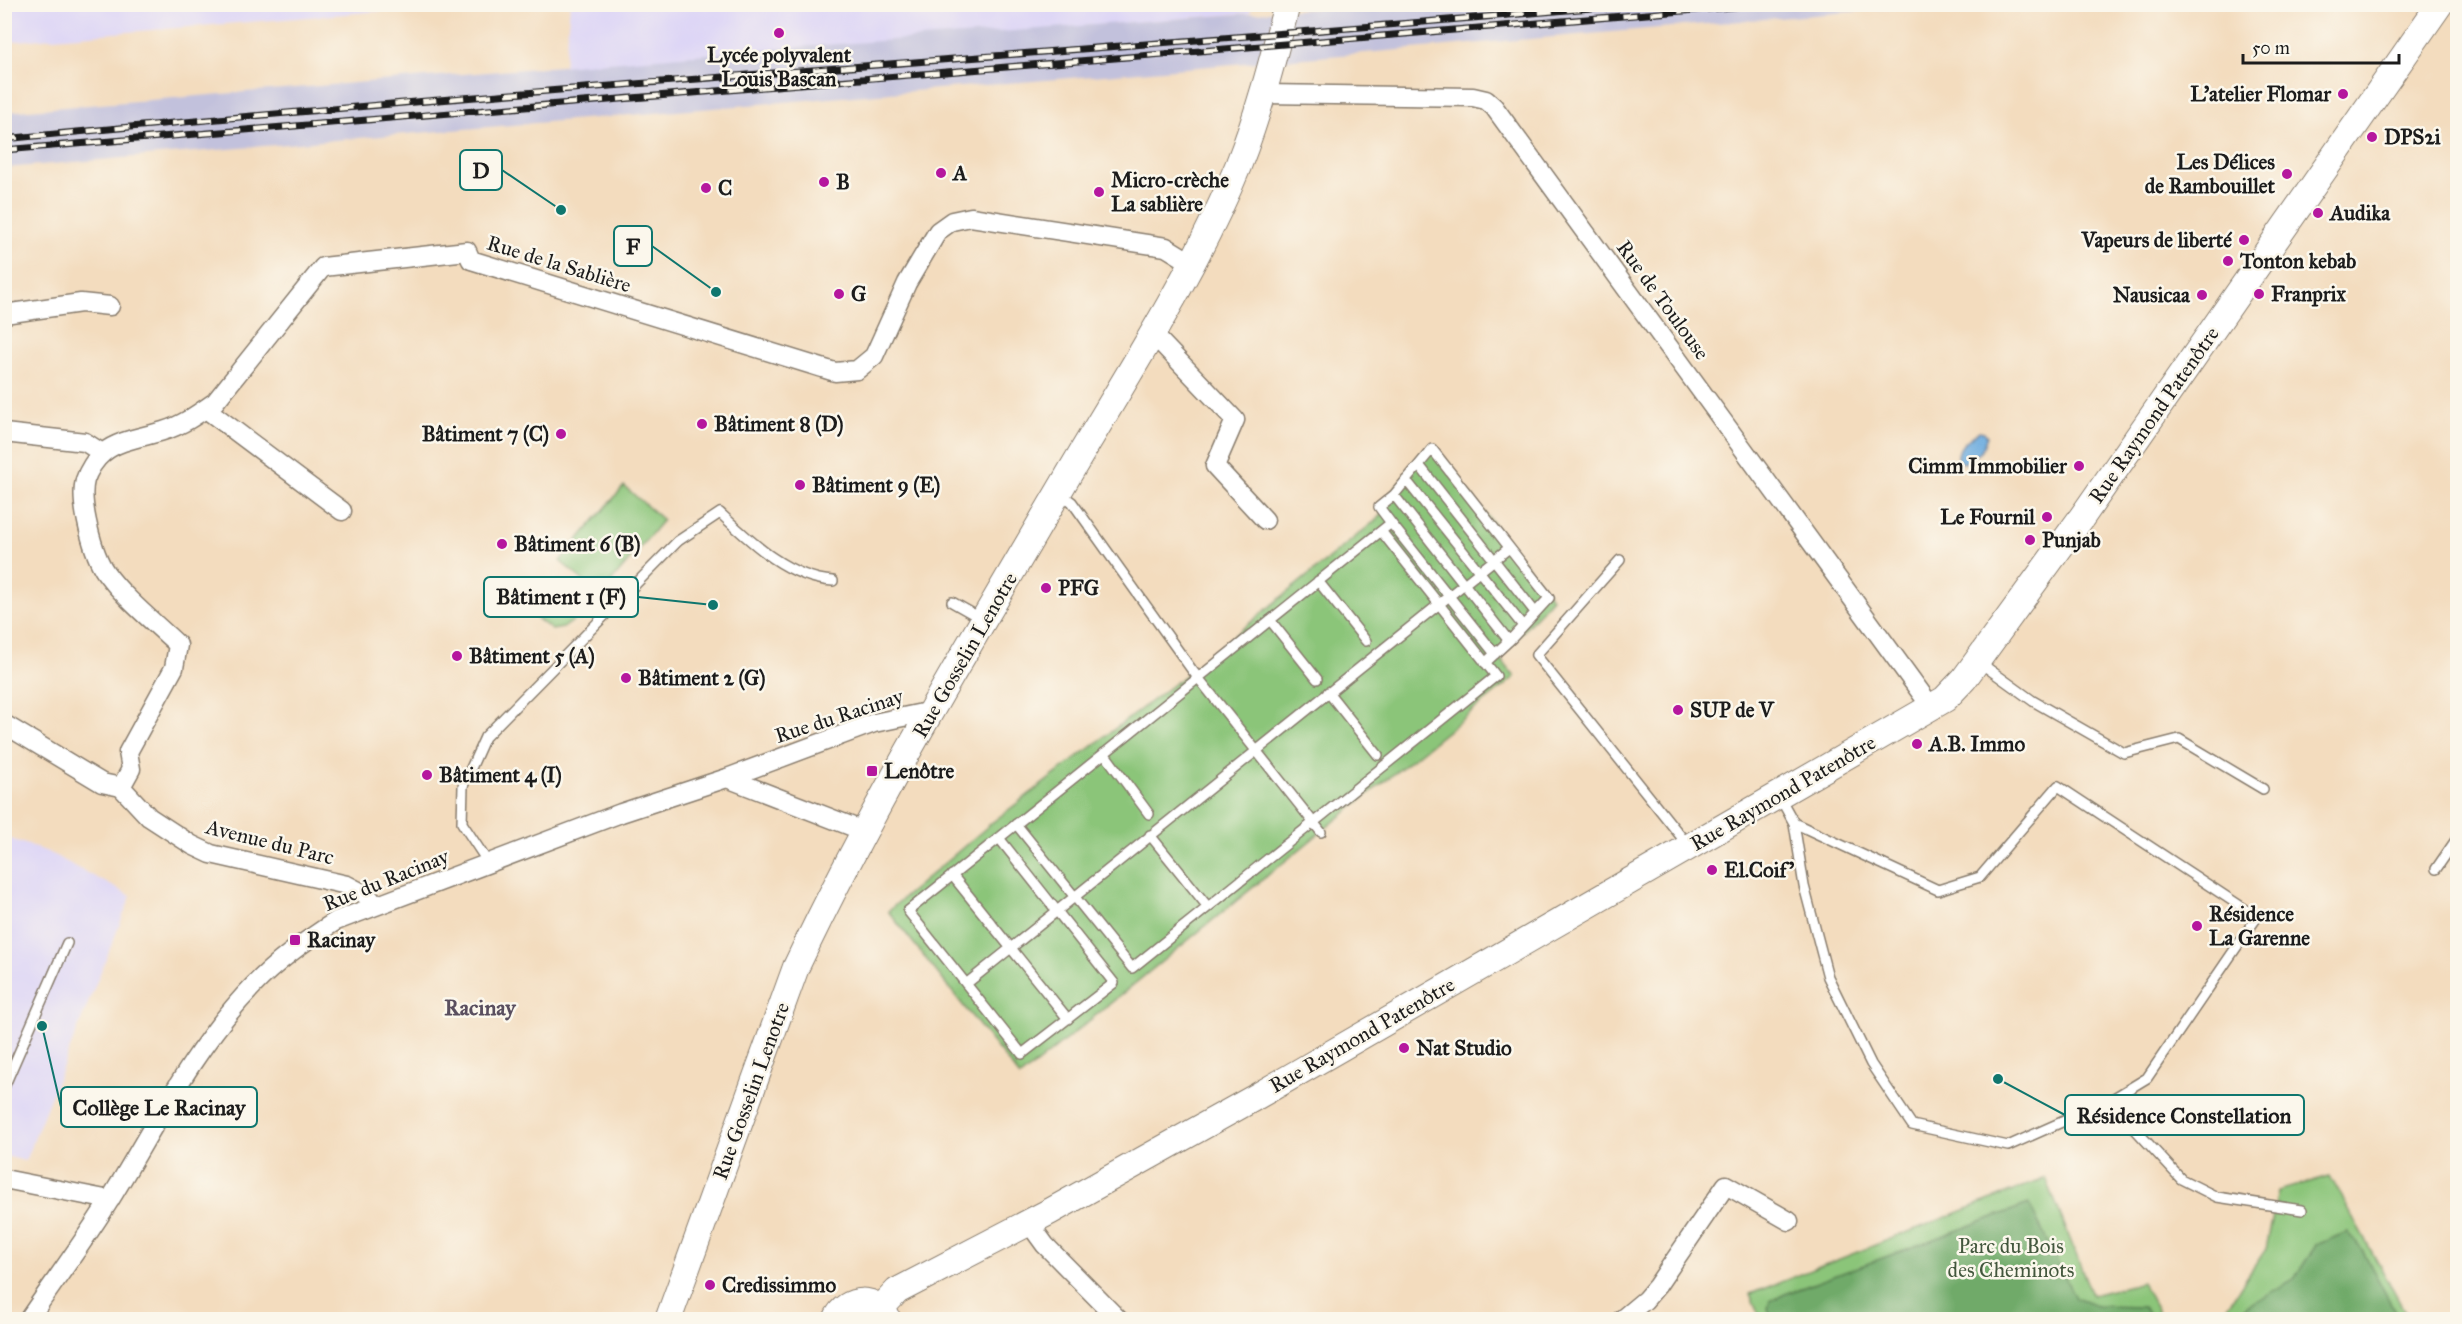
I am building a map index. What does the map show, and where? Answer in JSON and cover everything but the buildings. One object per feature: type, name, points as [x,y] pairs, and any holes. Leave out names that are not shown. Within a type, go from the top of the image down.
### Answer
[{"type":"main road","name":"Rue Gosselin Lenotre","points":[[668,1320],[796,967],[932,711],[1192,263],[1238,165],[1264,94],[1287,4]]},
{"type":"main road","name":"Rue Raymond Patenôtre","points":[[885,1314],[897,1291],[1029,1223],[1254,1098],[1945,699],[1977,660],[2082,517],[2440,4]]},
{"type":"main road","points":[[836,1320],[844,1307],[859,1301],[867,1301],[885,1314]]},
{"type":"street","name":"Rue de Toulouse","points":[[1264,94],[1473,97],[1486,100],[1494,107],[1932,708]]},
{"type":"street","name":"Rue de la Sablière","points":[[102,453],[122,443],[184,423],[215,402],[323,267],[467,250],[471,260],[835,372],[857,370],[874,356],[908,283],[938,231],[952,221],[971,217],[1166,247],[1192,263]]},
{"type":"street","points":[[4,314],[81,303],[110,306]]},
{"type":"street","points":[[1152,333],[1235,420],[1215,466],[1265,519]]},
{"type":"street","points":[[206,408],[342,511]]},
{"type":"street","points":[[4,433],[85,442],[102,453],[85,481],[87,519],[94,547],[104,571],[178,645],[174,668],[129,752],[130,769],[121,787]]},
{"type":"street","name":"Rue du Racinay","points":[[28,1320],[110,1200],[192,1064],[229,1013],[272,968],[310,938],[336,921],[375,905],[621,813],[727,778],[874,723],[932,711]]},
{"type":"street","name":"Avenue du Parc","points":[[4,724],[102,783],[121,787],[148,817],[192,845],[211,854],[347,885],[368,896],[375,905]]},
{"type":"street","points":[[727,778],[866,832]]},
{"type":"street","points":[[4,1179],[110,1200]]},
{"type":"street","points":[[1621,1320],[1645,1300],[1657,1286],[1726,1185],[1789,1221]]},
{"type":"street","points":[[1029,1223],[1045,1245],[1119,1320]]},
{"type":"lane","points":[[1485,663],[1495,654],[1509,641],[1549,598],[1432,450],[1394,495],[1379,507],[1495,654]]},
{"type":"lane","points":[[1419,465],[1535,612]]},
{"type":"lane","points":[[1406,480],[1523,626]]},
{"type":"lane","points":[[1058,492],[1072,502],[1198,678],[1321,832]]},
{"type":"lane","points":[[1394,495],[1509,641]]},
{"type":"lane","points":[[489,864],[462,823],[463,786],[485,737],[678,541],[720,513],[745,536],[789,568],[806,576],[833,581]]},
{"type":"lane","points":[[999,838],[1114,983],[1022,1054],[908,911],[1391,523]]},
{"type":"lane","points":[[1016,824],[1132,968],[1314,823],[1496,676],[1381,531]]},
{"type":"lane","points":[[966,984],[1509,548]]},
{"type":"lane","points":[[1620,560],[1536,656],[1689,847]]},
{"type":"lane","points":[[1318,581],[1366,641]]},
{"type":"lane","points":[[952,602],[984,620]]},
{"type":"lane","points":[[1270,620],[1317,679]]},
{"type":"lane","points":[[1977,660],[2033,701],[2124,753],[2179,739],[2263,789]]},
{"type":"lane","points":[[1328,692],[1378,755]]},
{"type":"lane","points":[[1104,753],[1149,814]]},
{"type":"lane","points":[[1778,795],[1794,823],[1804,886],[1828,977],[1871,1064],[1912,1125],[2008,1146],[2109,1101],[2147,1078],[2257,917],[2058,786],[1980,877],[1938,890],[1794,823]]},
{"type":"lane","points":[[1150,835],[1208,907]]},
{"type":"lane","points":[[2436,869],[2457,837]]},
{"type":"lane","points":[[952,875],[1068,1019]]},
{"type":"lane","points":[[4,1087],[67,943]]},
{"type":"lane","points":[[2109,1101],[2181,1179],[2217,1197],[2302,1210]]},
{"type":"shaded area","points":[[5,4],[454,4],[454,5],[5,42]]},
{"type":"shaded area","name":"Lycée polyvalent Louis Bascan","points":[[570,5],[1252,5],[1250,13],[564,67]]},
{"type":"shaded area","points":[[1364,5],[1931,5],[5,168],[5,112],[731,52]]},
{"type":"shaded area","points":[[5,837],[48,852],[131,896],[25,1161],[5,1156]]},
{"type":"green space","points":[[1431,445],[1552,598],[1500,658],[1515,677],[1020,1077],[888,911],[994,821],[1192,670],[1381,516],[1387,497]]},
{"type":"green space","points":[[624,486],[663,520],[600,595],[560,561]]},
{"type":"green space","points":[[559,581],[567,584],[570,594],[581,603],[585,614],[580,620],[576,619],[563,628],[552,630],[525,609],[539,591]]},
{"type":"green space","points":[[2330,1176],[2409,1319],[2209,1320],[2224,1311],[2266,1249],[2278,1191]]},
{"type":"green space","name":"Parc du Bois des Cheminots","points":[[2046,1178],[2092,1295],[2142,1282],[2162,1319],[1761,1319],[1750,1294]]},
{"type":"green space","name":"Parc du Bois des Cheminots","points":[[2029,1204],[2075,1298],[2097,1306],[2143,1307],[2153,1319],[1773,1320],[1768,1309],[1770,1301],[1785,1294]]},
{"type":"green space","points":[[2347,1232],[2363,1251],[2399,1319],[2224,1319],[2294,1279],[2316,1245]]},
{"type":"water","points":[[1979,431],[1984,432],[1987,436],[1981,452],[1965,463],[1959,462],[1960,448]]},
{"type":"railway","points":[[4,139],[617,85],[1638,4]]},
{"type":"railway","points":[[4,150],[1768,4]]},
{"type":"place","name":"Lycée polyvalent Louis Bascan","points":[[779,33]]},
{"type":"place","name":"L'atelier Flomar","points":[[2343,94]]},
{"type":"place","name":"DPS2i","points":[[2372,137]]},
{"type":"place","name":"A","points":[[941,173]]},
{"type":"place","name":"Les Délices de Rambouillet","points":[[2287,174]]},
{"type":"place","name":"B","points":[[824,182]]},
{"type":"place","name":"C","points":[[706,188]]},
{"type":"place","name":"Micro-crèche La sablière","points":[[1099,192]]},
{"type":"place","name":"D","points":[[561,210]]},
{"type":"place","name":"Audika","points":[[2318,213]]},
{"type":"place","name":"Vapeurs de liberté","points":[[2244,240]]},
{"type":"place","name":"Tonton kebab","points":[[2228,261]]},
{"type":"place","name":"F","points":[[716,292]]},
{"type":"place","name":"G","points":[[839,294]]},
{"type":"place","name":"Franprix","points":[[2259,294]]},
{"type":"place","name":"Nausicaa","points":[[2202,295]]},
{"type":"place","name":"Bâtiment 8 (D)","points":[[702,424]]},
{"type":"place","name":"Bâtiment 7 (C)","points":[[561,434]]},
{"type":"place","name":"Cimm Immobilier","points":[[2079,466]]},
{"type":"place","name":"Bâtiment 9 (E)","points":[[800,485]]},
{"type":"place","name":"Le Fournil","points":[[2047,517]]},
{"type":"place","name":"Punjab","points":[[2030,540]]},
{"type":"place","name":"Bâtiment 6 (B)","points":[[502,544]]},
{"type":"place","name":"PFG","points":[[1046,588]]},
{"type":"place","name":"Bâtiment 1 (F)","points":[[713,605]]},
{"type":"place","name":"Bâtiment 5 (A)","points":[[457,656]]},
{"type":"place","name":"Bâtiment 2 (G)","points":[[626,678]]},
{"type":"place","name":"SUP de V","points":[[1678,710]]},
{"type":"place","name":"A.B. Immo","points":[[1917,744]]},
{"type":"place","name":"Lenôtre","points":[[872,771]]},
{"type":"place","name":"Bâtiment 4 (I)","points":[[427,775]]},
{"type":"place","name":"El.Coif'","points":[[1712,870]]},
{"type":"place","name":"Résidence La Garenne","points":[[2197,926]]},
{"type":"place","name":"Racinay","points":[[295,940]]},
{"type":"place","name":"Collège Le Racinay","points":[[42,1026]]},
{"type":"place","name":"Nat Studio","points":[[1404,1048]]},
{"type":"place","name":"Résidence Constellation","points":[[1998,1079]]},
{"type":"place","name":"Credissimmo","points":[[710,1285]]},
{"type":"district","name":"Racinay","points":[[480,1007]]}]
